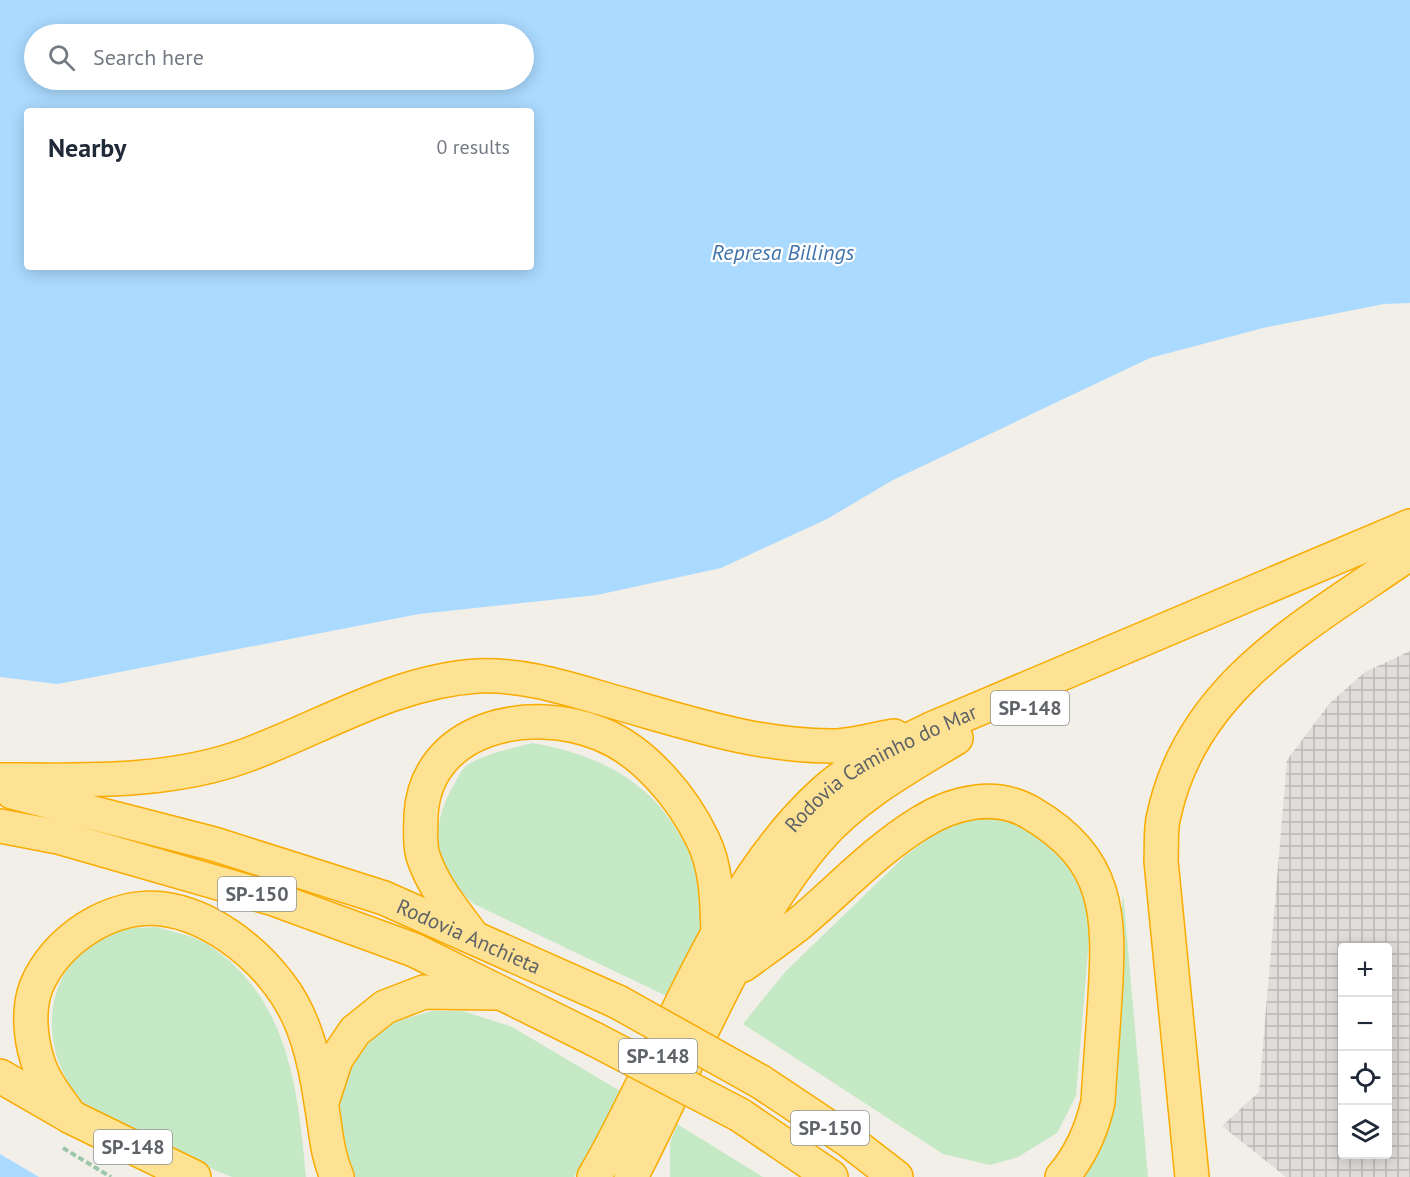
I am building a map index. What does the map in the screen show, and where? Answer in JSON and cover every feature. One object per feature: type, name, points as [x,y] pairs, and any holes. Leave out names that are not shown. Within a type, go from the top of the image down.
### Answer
[{"type":"highway","name":"Rodovia Caminho do Mar","points":[[594,1177],[621,1131],[718,934],[758,868],[793,824],[826,790],[861,764],[931,729],[1410,526]]},
{"type":"highway","name":"Rodovia Caminho do Mar","points":[[631,1177],[732,974],[772,902],[818,839],[856,803],[890,778],[956,739],[1410,551]]},
{"type":"highway","points":[[1192,1177],[1161,861],[1163,817],[1173,781],[1183,755],[1201,723],[1224,694],[1246,672],[1274,648],[1410,551]]},
{"type":"highway","points":[[0,780],[109,779],[180,772],[246,756],[376,700],[430,683],[479,676],[538,680],[727,734],[789,744],[837,746],[931,729]]},
{"type":"highway","points":[[476,940],[438,890],[423,855],[422,800],[431,776],[458,746],[477,734],[505,723],[534,722],[567,725],[602,734],[640,758],[663,781],[686,809],[704,841],[717,896],[718,934]]},
{"type":"highway","name":"Rodovia Anchieta","points":[[0,789],[214,844],[384,898],[618,1002],[761,1082],[848,1140],[896,1177]]},
{"type":"highway","points":[[732,974],[800,922],[920,822],[955,806],[986,800],[1021,807],[1051,825],[1075,846],[1100,891],[1107,918],[1108,947],[1098,1102],[1094,1121],[1075,1162],[1062,1177]]},
{"type":"highway","name":"Rodovia Anchieta","points":[[0,826],[58,837],[274,898],[414,950],[504,993],[744,1118],[831,1177]]},
{"type":"highway","points":[[71,1117],[48,1085],[37,1060],[31,1034],[31,1010],[36,988],[50,962],[74,936],[109,916],[138,909],[163,909],[202,921],[253,955],[280,984],[301,1022],[312,1054],[322,1104],[325,1146],[337,1177]]},
{"type":"highway","points":[[322,1104],[336,1059],[355,1031],[385,1007],[424,992],[504,993]]},
{"type":"highway","points":[[0,1076],[71,1117]]},
{"type":"highway","name":"SP-148","points":[[71,1117],[194,1177]]},
{"type":"highway","points":[[744,1118],[807,1177]]},
{"type":"shaded area","points":[[1410,651],[1410,1177],[1286,1177],[1222,1126],[1259,1092],[1287,760],[1330,703],[1365,672]]},
{"type":"green space","points":[[532,743],[585,757],[629,780],[648,795],[680,836],[698,875],[705,900],[706,916],[700,942],[675,1000],[474,904],[461,892],[443,864],[438,834],[440,818],[462,770],[481,758]]},
{"type":"green space","points":[[985,815],[1024,822],[1068,850],[1091,916],[1076,1096],[1057,1133],[1018,1157],[990,1165],[943,1154],[743,1024],[785,972],[905,856],[952,820]]},
{"type":"green space","points":[[1123,892],[1148,1177],[1079,1177],[1106,1111]]},
{"type":"green space","points":[[157,927],[205,943],[233,964],[255,989],[271,1016],[284,1046],[299,1110],[306,1177],[233,1177],[158,1144],[96,1113],[88,1108],[70,1085],[58,1059],[52,1032],[53,1006],[61,981],[75,959],[97,941],[125,929]]},
{"type":"green space","points":[[432,1011],[463,1011],[512,1027],[622,1092],[574,1177],[354,1177],[342,1150],[337,1122],[338,1094],[350,1055],[362,1041],[380,1029],[400,1020]]},
{"type":"green space","points":[[677,1124],[763,1177],[670,1177],[670,1143]]},
{"type":"water","name":"Represa Billings","points":[[0,0],[1410,0],[1410,303],[1384,304],[1263,328],[1150,358],[893,480],[827,519],[721,568],[597,595],[419,614],[58,684],[0,677]]},
{"type":"water","points":[[0,1154],[39,1177],[0,1177]]}]
